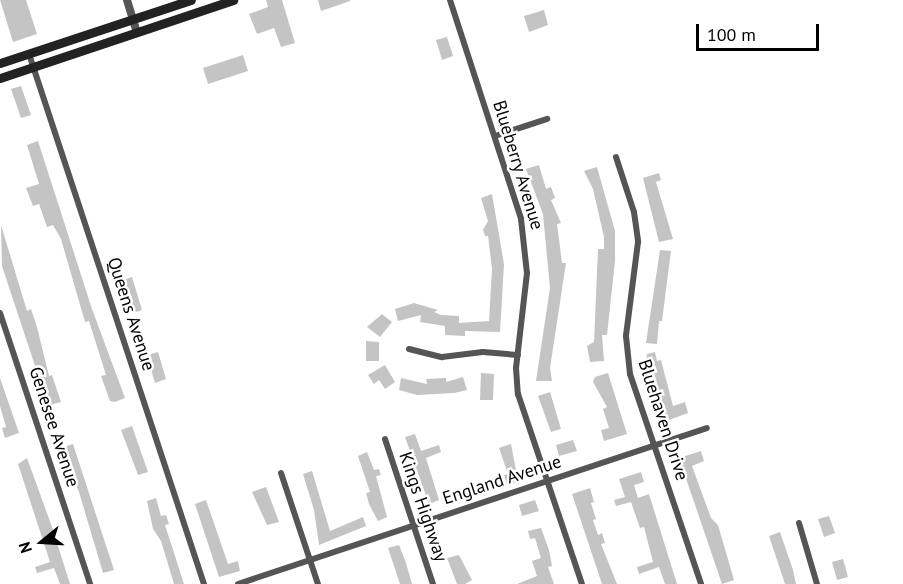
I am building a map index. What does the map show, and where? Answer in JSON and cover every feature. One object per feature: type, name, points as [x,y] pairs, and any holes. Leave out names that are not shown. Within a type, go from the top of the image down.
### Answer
[{"type":"main road","points":[[0,63],[191,0]]},
{"type":"main road","points":[[0,78],[137,32],[207,4],[233,0]]},
{"type":"street","points":[[127,0],[137,32]]},
{"type":"street","name":"Blueberry Avenue","points":[[450,0],[521,219],[527,251],[527,291],[518,355],[518,394],[582,584]]},
{"type":"street","name":"Queens Avenue","points":[[29,54],[204,584]]},
{"type":"street","points":[[495,136],[547,119]]},
{"type":"street","name":"Bluehaven Drive","points":[[616,157],[634,212],[638,242],[627,356],[701,584]]},
{"type":"street","name":"Genesee Avenue","points":[[0,313],[90,584]]},
{"type":"street","points":[[409,350],[442,357],[483,352],[518,355]]},
{"type":"street","name":"England Avenue","points":[[238,584],[707,428]]},
{"type":"street","name":"Kings Highway","points":[[385,439],[433,584]]},
{"type":"street","points":[[281,473],[318,584]]},
{"type":"street","points":[[799,522],[817,584]]},
{"type":"building","points":[[0,0],[26,0],[37,34],[13,42]]},
{"type":"building","points":[[266,0],[282,0],[295,43],[281,47],[274,28],[257,34],[249,14],[268,7]]},
{"type":"building","points":[[318,0],[350,0],[350,1],[321,11]]},
{"type":"building","points":[[544,10],[548,25],[529,32],[524,16]]},
{"type":"building","points":[[447,37],[453,56],[442,60],[436,40]]},
{"type":"building","points":[[243,55],[248,71],[208,84],[203,68]]},
{"type":"building","points":[[21,86],[31,115],[21,118],[11,89]]},
{"type":"building","points":[[38,141],[92,309],[125,398],[115,402],[110,401],[101,376],[106,375],[89,321],[85,322],[61,239],[53,225],[47,227],[39,204],[33,206],[26,188],[39,184],[27,145]]},
{"type":"building","points":[[539,165],[546,189],[551,187],[555,198],[551,200],[561,223],[557,224],[562,263],[566,263],[550,368],[552,381],[536,381],[550,288],[543,214],[526,169]]},
{"type":"building","points":[[597,167],[615,231],[615,261],[607,335],[602,335],[604,361],[590,362],[587,346],[594,342],[598,249],[604,249],[604,237],[593,189],[584,171]]},
{"type":"building","points":[[659,173],[661,180],[656,182],[673,239],[659,242],[643,178]]},
{"type":"building","points":[[492,194],[504,264],[500,332],[465,331],[465,336],[445,335],[445,326],[420,322],[421,315],[398,321],[395,309],[414,303],[438,310],[434,312],[441,315],[459,316],[459,323],[489,321],[492,269],[488,236],[485,236],[483,230],[488,221],[481,198]]},
{"type":"building","points":[[1,225],[27,311],[31,309],[37,327],[49,376],[52,375],[61,402],[50,405],[43,390],[2,266]]},
{"type":"building","points":[[660,250],[671,251],[662,321],[659,321],[657,344],[646,343]]},
{"type":"building","points":[[132,277],[142,310],[133,313],[121,281]]},
{"type":"building","points":[[382,314],[392,322],[380,337],[367,327]]},
{"type":"building","points":[[366,341],[379,342],[379,361],[366,361]]},
{"type":"building","points":[[158,352],[166,379],[155,383],[150,366],[145,367],[141,357]]},
{"type":"building","points":[[655,352],[657,361],[661,360],[673,406],[685,402],[688,413],[666,421],[646,360],[647,354]]},
{"type":"building","points":[[385,365],[395,382],[385,389],[379,380],[374,384],[368,375]]},
{"type":"building","points":[[481,373],[494,374],[493,400],[480,400]]},
{"type":"building","points":[[608,373],[627,434],[604,441],[601,430],[609,428],[603,409],[607,407],[593,382],[595,377]]},
{"type":"building","points":[[463,377],[467,390],[454,393],[417,395],[399,390],[401,378],[427,384],[426,379],[446,378],[446,382]]},
{"type":"building","points":[[0,378],[19,433],[5,438],[2,428],[6,427],[0,406]]},
{"type":"building","points":[[550,392],[561,429],[551,432],[538,396]]},
{"type":"building","points":[[132,426],[148,472],[138,475],[121,430]]},
{"type":"building","points":[[415,434],[421,451],[439,445],[441,452],[426,458],[439,500],[429,504],[405,437]]},
{"type":"building","points":[[573,440],[577,451],[559,456],[556,445]]},
{"type":"building","points":[[73,444],[114,570],[103,573],[79,492],[61,448]]},
{"type":"building","points":[[511,444],[518,481],[507,485],[504,475],[508,474],[499,448]]},
{"type":"building","points":[[701,451],[704,461],[692,466],[711,518],[718,525],[734,580],[722,584],[679,458]]},
{"type":"building","points":[[367,452],[374,470],[379,469],[381,475],[376,476],[387,517],[378,521],[369,504],[366,493],[370,492],[358,456]]},
{"type":"building","points":[[27,458],[70,584],[60,584],[54,568],[37,573],[35,567],[50,562],[18,464]]},
{"type":"building","points":[[312,471],[330,531],[363,517],[366,526],[319,545],[314,510],[303,474]]},
{"type":"building","points":[[641,472],[644,482],[634,485],[638,498],[649,494],[677,584],[665,584],[659,567],[639,574],[637,567],[653,562],[644,527],[640,528],[631,502],[616,506],[614,500],[625,497],[619,479]]},
{"type":"building","points":[[266,487],[279,522],[267,525],[252,492]]},
{"type":"building","points":[[590,488],[594,502],[591,503],[596,519],[593,520],[598,535],[602,533],[605,543],[601,544],[617,584],[602,584],[572,494]]},
{"type":"building","points":[[156,498],[161,516],[166,515],[169,524],[165,525],[184,584],[174,584],[161,541],[153,529],[147,501]]},
{"type":"building","points":[[206,500],[228,564],[238,561],[240,571],[219,577],[195,504]]},
{"type":"building","points":[[535,500],[539,511],[522,516],[519,505]]},
{"type":"building","points":[[829,516],[835,533],[824,537],[818,519]]},
{"type":"building","points":[[541,528],[549,550],[552,566],[548,567],[554,584],[517,584],[537,576],[532,561],[541,558],[535,538],[530,539],[528,531]]},
{"type":"building","points":[[780,532],[796,584],[785,584],[769,536]]},
{"type":"building","points":[[399,545],[412,584],[400,584],[388,548]]},
{"type":"building","points":[[459,555],[472,580],[465,584],[457,584],[447,558]]},
{"type":"building","points":[[843,559],[848,577],[837,580],[832,562]]}]
